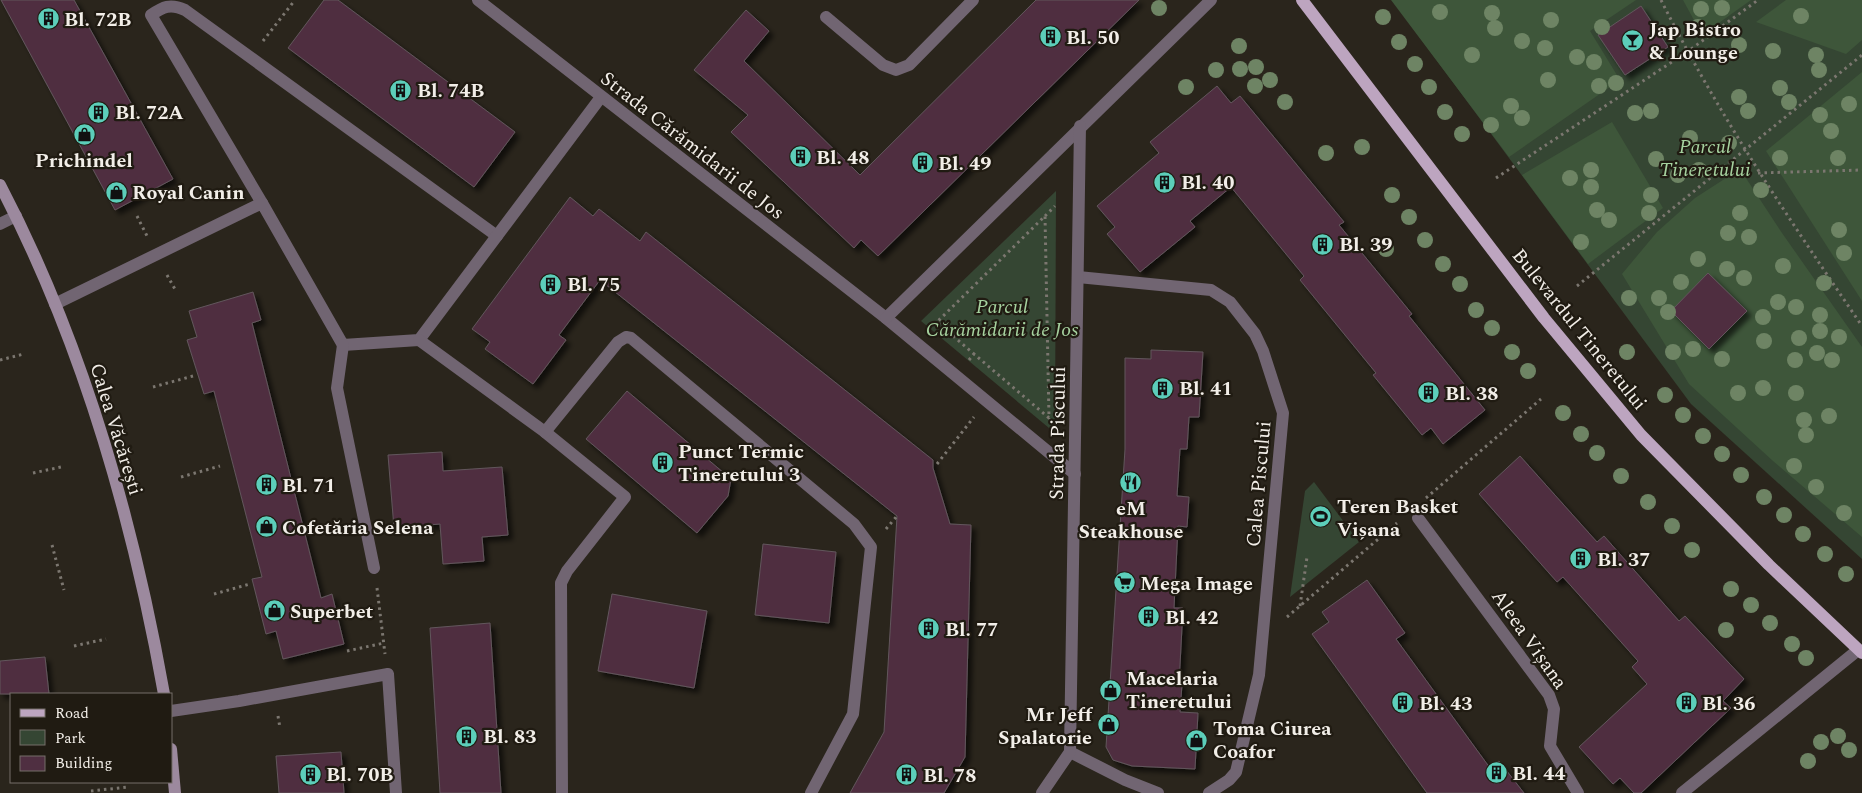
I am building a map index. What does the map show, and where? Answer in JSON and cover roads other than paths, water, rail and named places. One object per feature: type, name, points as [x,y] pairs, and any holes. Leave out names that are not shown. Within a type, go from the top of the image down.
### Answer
[{"type":"main road","name":"Bulevardul Tineretului","points":[[1302,0],[1544,318],[1642,435],[1769,565],[1860,652]]},
{"type":"main road","name":"Calea Văcărești","points":[[0,185],[16,216],[55,304],[81,375],[113,475],[148,605],[164,693]]},
{"type":"main road","points":[[172,760],[175,793]]},
{"type":"street","name":"Strada Cărămidarii de Jos","points":[[478,0],[886,318],[1075,474]]},
{"type":"street","points":[[826,17],[882,65],[896,70],[909,64],[974,0]]},
{"type":"street","points":[[886,318],[1080,126],[1211,0]]},
{"type":"street","points":[[374,568],[338,388],[343,344],[150,15],[165,6],[180,7],[252,56],[497,236]]},
{"type":"street","points":[[419,340],[601,97]]},
{"type":"street","name":"Strada Piscului","points":[[1070,752],[1080,126]]},
{"type":"street","points":[[55,304],[262,203]]},
{"type":"street","points":[[0,224],[16,216]]},
{"type":"street","name":"Calea Piscului","points":[[1078,277],[1211,290],[1221,294],[1240,312],[1255,334],[1263,351],[1283,413],[1258,675],[1236,772],[1229,780],[1209,793]]},
{"type":"street","points":[[545,432],[618,342],[626,337],[631,338],[854,524],[871,547],[853,714],[811,793]]},
{"type":"street","points":[[343,344],[419,340],[545,432],[625,497],[567,571],[561,583],[562,793]]},
{"type":"street","name":"Aleea Vișana","points":[[1418,518],[1549,695],[1554,709],[1550,746],[1578,793]]},
{"type":"street","points":[[1682,793],[1860,652]]},
{"type":"street","points":[[172,711],[239,702],[388,674],[396,793]]},
{"type":"street","points":[[1042,793],[1070,752],[1125,780],[1158,793]]},
{"type":"place","name":"Bl. 72B","points":[[48,19]]},
{"type":"place","name":"Bl. 50","points":[[1050,37]]},
{"type":"place","name":"Jap Bistro & Lounge","points":[[1633,41]]},
{"type":"place","name":"Bl. 74B","points":[[401,90]]},
{"type":"place","name":"Bl. 72A","points":[[99,112]]},
{"type":"place","name":"Prichindel","points":[[84,134]]},
{"type":"place","name":"Bl. 48","points":[[800,157]]},
{"type":"place","name":"Bl. 49","points":[[922,163]]},
{"type":"place","name":"Bl. 40","points":[[1165,182]]},
{"type":"place","name":"Royal Canin","points":[[116,192]]},
{"type":"place","name":"Bl. 39","points":[[1323,244]]},
{"type":"place","name":"Bl. 75","points":[[551,284]]},
{"type":"place","name":"Bl. 41","points":[[1163,388]]},
{"type":"place","name":"Bl. 38","points":[[1429,393]]},
{"type":"place","name":"Punct Termic Tineretului 3","points":[[662,462]]},
{"type":"place","name":"eM Steakhouse","points":[[1131,482]]},
{"type":"place","name":"Bl. 71","points":[[266,485]]},
{"type":"place","name":"Teren Basket Vișana","points":[[1321,517]]},
{"type":"place","name":"Cofetăria Selena","points":[[266,527]]},
{"type":"place","name":"Bl. 37","points":[[1581,559]]},
{"type":"place","name":"Mega Image","points":[[1124,583]]},
{"type":"place","name":"Superbet","points":[[274,611]]},
{"type":"place","name":"Bl. 42","points":[[1149,617]]},
{"type":"place","name":"Bl. 77","points":[[929,629]]},
{"type":"place","name":"Macelaria Tineretului","points":[[1110,690]]},
{"type":"place","name":"Bl. 43","points":[[1403,703]]},
{"type":"place","name":"Bl. 36","points":[[1686,703]]},
{"type":"place","name":"Mr Jeff Spalatorie","points":[[1108,725]]},
{"type":"place","name":"Bl. 83","points":[[467,736]]},
{"type":"place","name":"Toma Ciurea Coafor","points":[[1197,740]]},
{"type":"place","name":"Bl. 44","points":[[1496,773]]},
{"type":"place","name":"Bl. 70B","points":[[310,774]]},
{"type":"place","name":"Bl. 78","points":[[907,775]]},
{"type":"park label","name":"Parcul Tineretului","points":[[1705,158]]},
{"type":"park label","name":"Parcul Cărămidarii de Jos","points":[[1002,318]]}]
